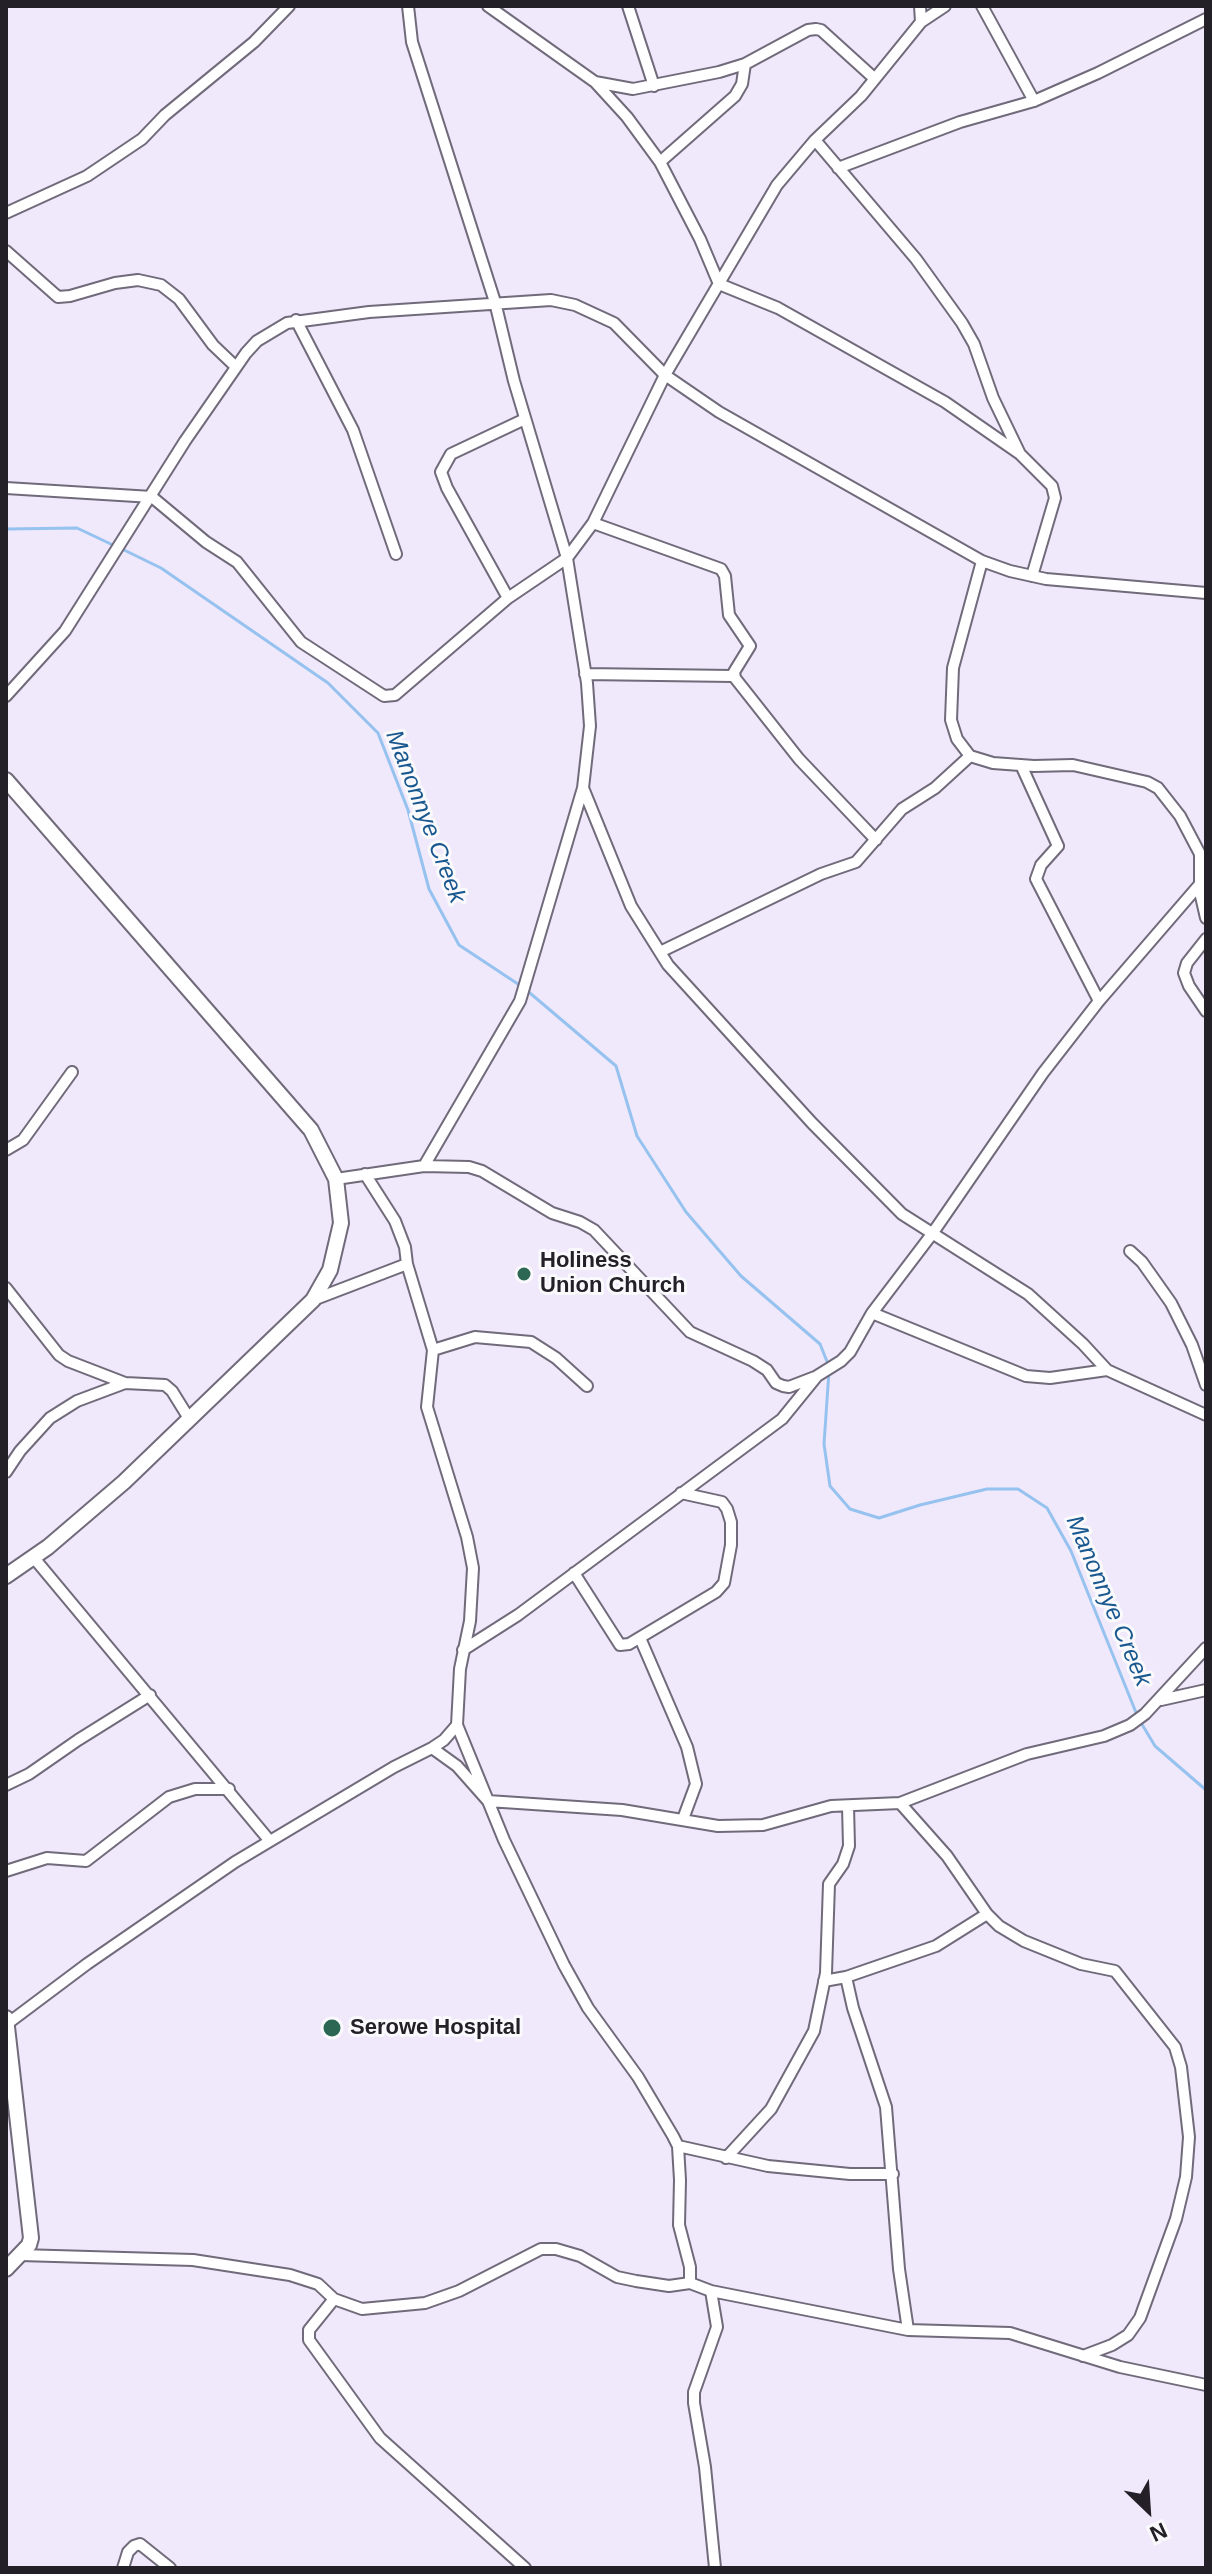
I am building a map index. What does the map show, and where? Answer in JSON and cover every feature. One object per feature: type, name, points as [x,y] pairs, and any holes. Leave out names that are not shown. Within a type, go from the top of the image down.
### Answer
[{"type":"street","points":[[6,213],[87,176],[142,139],[165,115],[254,42],[289,6]]},
{"type":"street","points":[[408,6],[412,42],[495,302],[525,419],[567,558],[590,726],[583,788],[520,1001],[424,1166]]},
{"type":"street","points":[[488,6],[595,82],[627,117],[660,162],[700,239],[719,284],[778,308],[945,402],[1020,454],[1052,486],[1055,493],[1032,576]]},
{"type":"street","points":[[628,6],[654,86]]},
{"type":"street","points":[[920,6],[921,22]]},
{"type":"street","points":[[6,488],[152,497],[206,542],[237,562],[301,642],[384,696],[395,695],[508,598],[567,558],[593,523],[665,375],[777,185],[815,140],[861,96],[921,22],[945,6]]},
{"type":"street","points":[[982,6],[1034,101]]},
{"type":"street","points":[[838,168],[960,122],[1034,101],[1206,19]]},
{"type":"street","points":[[595,82],[633,89],[719,72],[745,64],[808,30],[816,29],[821,30],[875,79]]},
{"type":"street","points":[[660,162],[735,96],[742,84],[745,64]]},
{"type":"street","points":[[815,140],[916,259],[969,334],[1001,417],[1020,454]]},
{"type":"street","points":[[6,251],[58,297],[106,284],[138,280],[161,285],[179,299],[213,345],[235,366]]},
{"type":"street","points":[[6,696],[65,631],[185,441],[235,366],[257,341],[296,320],[495,302],[551,300],[599,314],[628,334],[665,375],[719,412],[982,561],[1032,576],[1206,593]]},
{"type":"street","points":[[296,320],[353,430],[396,554]]},
{"type":"street","points":[[508,598],[441,472],[451,454],[525,419]]},
{"type":"street","points":[[593,523],[721,569],[725,576],[729,615],[750,646],[733,676]]},
{"type":"street","points":[[982,561],[963,626],[950,694],[951,720],[957,739],[970,756],[993,763],[1073,765],[1147,782],[1158,788],[1180,816],[1197,846],[1201,862],[1201,905],[1206,918]]},
{"type":"street","points":[[585,674],[733,676]]},
{"type":"street","points":[[733,676],[799,759],[876,840]]},
{"type":"street","points":[[660,952],[821,874],[856,862],[902,809],[935,788],[970,756]]},
{"type":"street","points":[[1021,765],[1058,846],[1041,865],[1036,879],[1099,1001]]},
{"type":"street","points":[[6,780],[311,1130],[336,1179],[341,1214],[340,1236],[330,1270],[313,1300],[124,1482],[34,1558],[6,1576]]},
{"type":"street","points":[[583,788],[631,906],[668,965],[812,1123],[902,1214],[1028,1294],[1107,1370],[1206,1415]]},
{"type":"street","points":[[336,1179],[424,1166],[469,1167],[482,1171],[552,1213],[594,1230],[690,1332],[753,1361],[767,1370],[776,1383],[789,1387],[817,1376],[850,1352],[872,1313],[932,1234],[1019,1105],[1099,1001],[1200,884]]},
{"type":"street","points":[[1206,939],[1187,963],[1184,973],[1206,1011]]},
{"type":"street","points":[[6,1150],[23,1140],[72,1072]]},
{"type":"street","points":[[365,1174],[395,1221],[405,1247],[407,1264],[433,1350],[427,1407],[467,1537],[473,1568],[457,1725],[488,1801],[570,1976],[606,2036],[665,2118],[678,2146],[679,2225],[690,2267],[690,2283]]},
{"type":"street","points":[[1130,1251],[1151,1273],[1171,1303],[1192,1345],[1206,1385]]},
{"type":"street","points":[[313,1300],[407,1264]]},
{"type":"street","points":[[6,1288],[59,1355],[76,1366],[125,1383],[165,1385],[190,1420]]},
{"type":"street","points":[[872,1313],[1026,1376],[1050,1378],[1107,1370]]},
{"type":"street","points":[[433,1350],[475,1337],[531,1342],[556,1358],[587,1386]]},
{"type":"street","points":[[463,1650],[518,1615],[782,1419],[817,1376]]},
{"type":"street","points":[[6,1472],[20,1451],[50,1418],[77,1401],[125,1383]]},
{"type":"street","points":[[574,1573],[618,1644],[626,1645],[640,1638],[716,1592],[724,1583],[731,1545],[731,1522],[727,1509],[722,1502],[681,1493]]},
{"type":"street","points":[[34,1558],[269,1840]]},
{"type":"street","points":[[640,1638],[687,1747],[696,1784],[683,1819]]},
{"type":"street","points":[[432,1748],[457,1766],[488,1801],[622,1810],[718,1826],[763,1825],[831,1806],[900,1803],[1027,1754],[1104,1736],[1130,1725],[1159,1701],[1206,1648]]},
{"type":"street","points":[[1159,1701],[1206,1690]]},
{"type":"street","points":[[6,1785],[29,1774],[150,1695]]},
{"type":"street","points":[[6,2269],[29,2245],[31,2238],[6,2021],[269,1840],[432,1748],[457,1725]]},
{"type":"street","points":[[6,1871],[47,1858],[86,1861],[169,1797],[195,1789],[229,1789]]},
{"type":"street","points":[[900,1803],[947,1856],[987,1914],[999,1926],[1024,1941],[1081,1964],[1104,1967],[1121,1975],[1129,1992],[1175,2047],[1181,2067],[1189,2137],[1186,2177],[1176,2219],[1140,2318],[1128,2335],[1083,2356]]},
{"type":"street","points":[[726,2158],[771,2109],[814,2031],[824,1981],[829,1884],[843,1864],[849,1846],[848,1806]]},
{"type":"street","points":[[824,1981],[846,1977],[936,1946],[987,1914]]},
{"type":"street","points":[[846,1977],[857,2021],[886,2107],[899,2269],[908,2330]]},
{"type":"street","points":[[678,2146],[768,2166],[850,2174],[893,2174]]},
{"type":"street","points":[[20,2255],[193,2260],[310,2281],[334,2299],[362,2309],[425,2303],[459,2291],[541,2249],[556,2249],[572,2253],[617,2277],[636,2281],[669,2286],[690,2283],[711,2291],[908,2330],[1010,2333],[1158,2376],[1206,2385]]},
{"type":"street","points":[[711,2291],[717,2327],[694,2392],[694,2403],[705,2467],[715,2568]]},
{"type":"street","points":[[334,2299],[309,2330],[309,2340],[380,2438],[525,2568]]},
{"type":"street","points":[[123,2568],[128,2552],[140,2544],[170,2568]]},
{"type":"waterway","name":"Manonnye Creek","points":[[6,529],[77,528],[115,546]]},
{"type":"waterway","name":"Manonnye Creek","points":[[122,549],[161,568],[328,683],[378,733],[408,810],[429,889],[459,945],[524,988],[616,1066],[637,1136],[686,1212],[741,1276],[820,1344],[828,1364]]},
{"type":"waterway","name":"Manonnye Creek","points":[[829,1371],[824,1444],[830,1486],[850,1509],[879,1518],[987,1489],[1018,1489],[1047,1508],[1071,1551],[1137,1715]]},
{"type":"waterway","name":"Manonnye Creek","points":[[1140,1721],[1155,1746],[1206,1790]]},
{"type":"place","name":"Holiness Union Church","points":[[524,1274]]},
{"type":"place","name":"Serowe Hospital","points":[[332,2028]]}]
